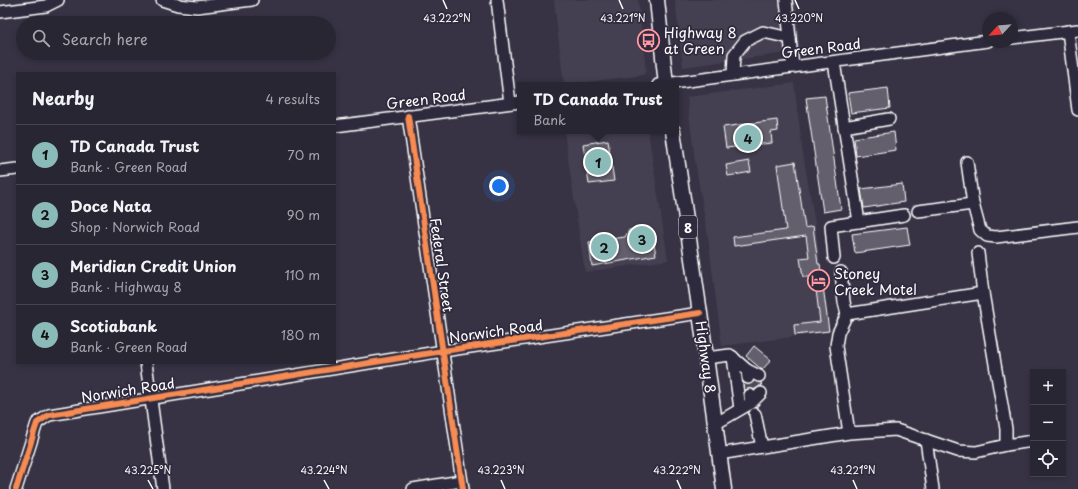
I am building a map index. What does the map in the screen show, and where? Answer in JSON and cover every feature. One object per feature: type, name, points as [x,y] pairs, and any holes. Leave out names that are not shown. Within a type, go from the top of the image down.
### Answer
[{"type":"main road","points":[[657,0],[663,82]]},
{"type":"main road","name":"Highway 8","points":[[673,134],[724,489]]},
{"type":"street","points":[[0,12],[46,6],[58,0]]},
{"type":"street","points":[[162,0],[178,5],[198,7],[252,0]]},
{"type":"street","points":[[497,0],[515,102]]},
{"type":"street","points":[[786,0],[793,67]]},
{"type":"street","points":[[1018,37],[1073,30],[1078,110]]},
{"type":"street","points":[[733,75],[734,55],[745,41],[763,32],[790,38]]},
{"type":"street","name":"Green Road","points":[[679,83],[982,43]]},
{"type":"street","points":[[834,62],[859,222]]},
{"type":"street","name":"Green Road","points":[[336,126],[515,102]]},
{"type":"street","name":"Federal Street","points":[[408,116],[462,485]]},
{"type":"street","points":[[844,127],[889,119]]},
{"type":"street","points":[[967,162],[973,204],[980,230],[987,236],[996,238],[1078,227]]},
{"type":"street","points":[[0,171],[16,169]]},
{"type":"street","points":[[918,211],[973,204]]},
{"type":"street","points":[[834,258],[831,226],[904,215]]},
{"type":"street","points":[[978,253],[983,294],[1006,429],[1006,445]]},
{"type":"street","points":[[841,272],[846,314],[838,332],[836,346],[849,433]]},
{"type":"street","points":[[846,314],[983,294]]},
{"type":"street","name":"Norwich Road","points":[[16,489],[37,423],[49,415],[443,351],[700,313]]},
{"type":"street","points":[[706,358],[730,355],[748,376]]},
{"type":"street","points":[[733,357],[740,409]]},
{"type":"street","points":[[146,364],[164,489]]},
{"type":"street","points":[[715,424],[740,409],[751,396]]},
{"type":"street","points":[[755,414],[762,447]]},
{"type":"street","points":[[719,454],[849,433],[896,430],[958,451],[976,452],[1030,441]]},
{"type":"street","points":[[926,440],[933,489]]},
{"type":"street","points":[[413,489],[462,485]]},
{"type":"shaded area","points":[[554,0],[638,0],[646,71],[643,75],[588,82],[564,82]]},
{"type":"shaded area","points":[[675,0],[796,0],[800,51],[683,67]]},
{"type":"shaded area","points":[[794,83],[803,154],[815,223],[830,332],[722,346],[708,237],[695,161],[687,97]]},
{"type":"shaded area","points":[[564,134],[648,134],[668,260],[585,272]]},
{"type":"building","points":[[888,88],[890,108],[851,113],[848,93]]},
{"type":"building","points":[[825,96],[841,209],[823,212],[806,98]]},
{"type":"building","points":[[777,120],[778,131],[771,132],[772,143],[726,148],[723,127]]},
{"type":"building","points":[[894,132],[896,150],[856,156],[854,138]]},
{"type":"building","points":[[608,140],[614,181],[589,184],[583,144]]},
{"type":"building","points":[[749,161],[751,172],[728,176],[726,165]]},
{"type":"building","name":"Stoney Creek Motel","points":[[795,162],[805,228],[813,226],[829,331],[795,335],[794,325],[820,322],[815,281],[810,281],[809,277],[803,277],[800,258],[809,257],[806,236],[734,246],[733,237],[786,230],[777,165]]},
{"type":"building","points":[[902,184],[904,202],[864,208],[861,189]]},
{"type":"building","points":[[907,227],[910,245],[855,253],[852,234]]},
{"type":"building","points":[[651,228],[656,255],[592,266],[589,242],[625,237],[629,230]]},
{"type":"building","points":[[754,346],[771,360],[762,370],[746,356]]},
{"type":"building","points":[[754,381],[761,382],[762,386],[759,386],[754,390],[749,388],[745,391],[744,383],[749,385]]},
{"type":"tunnel","points":[[752,377],[754,394]]},
{"type":"tunnel","points":[[744,378],[746,395]]},
{"type":"cycle path","points":[[408,116],[463,489]]},
{"type":"cycle path","points":[[16,489],[37,423],[49,415],[443,351],[700,313]]},
{"type":"place","name":"Highway 8 at Green","points":[[648,40]]},
{"type":"place","name":"Scotiabank","points":[[748,138]]},
{"type":"place","name":"TD Canada Trust","points":[[598,162]]},
{"type":"place","name":"Meridian Credit Union","points":[[642,239]]},
{"type":"place","name":"Doce Nata","points":[[604,247]]},
{"type":"place","name":"Stoney Creek Motel","points":[[819,281]]}]
